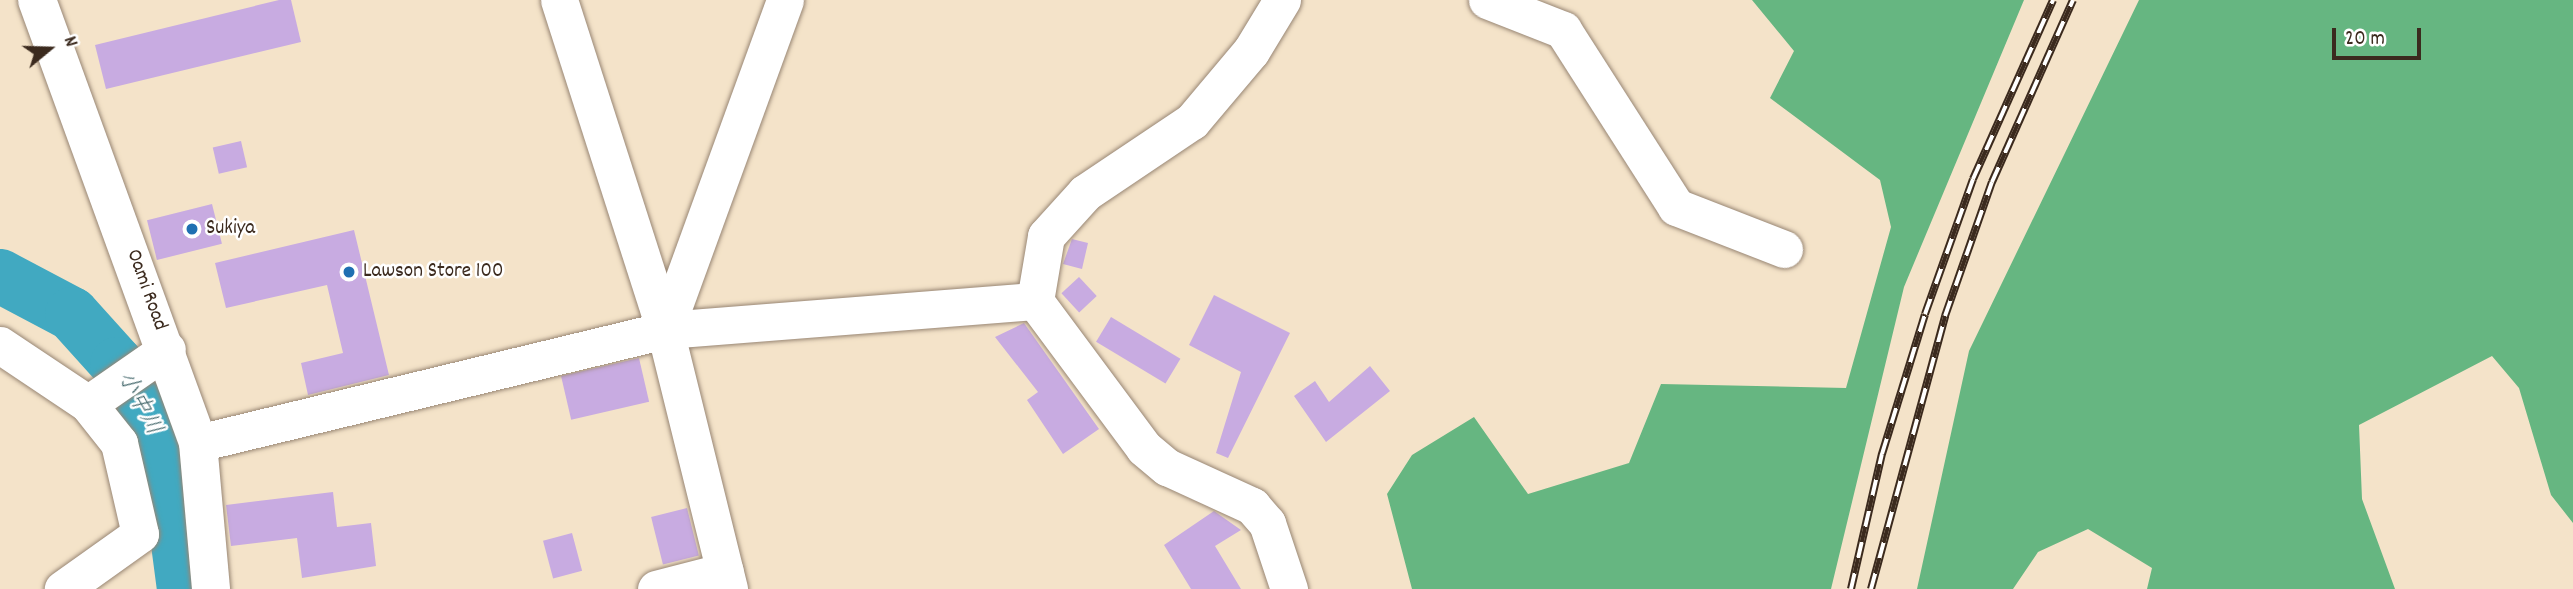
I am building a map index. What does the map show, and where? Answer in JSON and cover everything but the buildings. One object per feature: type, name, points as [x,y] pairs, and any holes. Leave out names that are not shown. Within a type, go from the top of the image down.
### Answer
[{"type":"main road","name":"Oami Road","points":[[37,0],[167,349],[198,443],[211,589]]},
{"type":"street","points":[[559,0],[665,330],[727,580],[656,589]]},
{"type":"street","points":[[665,330],[785,0]]},
{"type":"street","points":[[1282,0],[1251,51],[1192,121],[1085,193],[1046,236],[1035,300],[1144,448],[1167,467],[1252,506],[1267,523],[1289,589]]},
{"type":"street","points":[[1487,0],[1563,30],[1676,207],[1784,249]]},
{"type":"street","points":[[198,443],[665,330],[1035,300]]},
{"type":"street","points":[[0,345],[88,404],[118,443],[140,534],[63,589]]},
{"type":"street","points":[[88,404],[167,349]]},
{"type":"green space","points":[[1752,0],[2024,0],[1904,287],[1831,589],[1412,589],[1387,494],[1412,455],[1474,417],[1528,494],[1629,463],[1661,384],[1846,388],[1891,227],[1880,180],[1770,98],[1794,51]]},
{"type":"green space","points":[[2139,0],[2573,0],[2573,523],[2551,495],[2519,388],[2492,356],[2359,425],[2362,499],[2395,589],[2147,589],[2152,568],[2088,529],[2038,552],[2013,589],[1917,589],[1969,351]]},
{"type":"waterway","name":"小中川","points":[[0,276],[72,314],[117,364],[167,460],[184,589]]},
{"type":"railway","points":[[1851,589],[1882,454],[1925,314],[1973,179],[2053,0]]},
{"type":"railway","points":[[1871,589],[1945,316],[1992,182],[2073,0]]},
{"type":"place","name":"Sukiya","points":[[192,229]]},
{"type":"place","name":"Lawson Store 100","points":[[349,272]]}]
